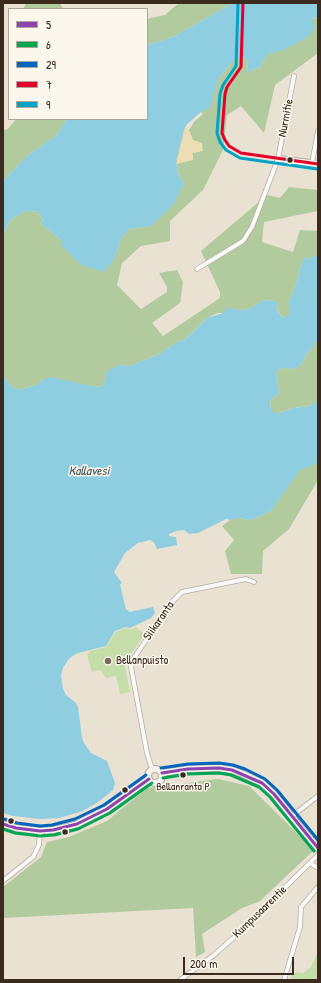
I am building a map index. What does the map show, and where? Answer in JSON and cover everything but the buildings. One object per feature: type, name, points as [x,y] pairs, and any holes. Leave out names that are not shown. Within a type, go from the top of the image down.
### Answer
[{"type":"main road","points":[[278,159],[315,163]]},
{"type":"main road","points":[[162,773],[188,769],[219,768],[232,770],[262,783],[274,794],[308,838],[318,848]]},
{"type":"main road","points":[[152,769],[158,769],[162,773],[162,778],[159,782],[154,783],[149,779],[148,773],[152,769]]},
{"type":"main road","points":[[3,824],[16,828],[40,831],[53,830],[77,824],[107,809],[149,779]]},
{"type":"street","name":"Nurmitie","points":[[197,269],[242,241],[252,227],[278,159],[294,76]]},
{"type":"street","points":[[315,163],[318,131]]},
{"type":"street","name":"Siikaranta","points":[[152,769],[147,753],[131,667],[134,658],[170,604],[182,592],[246,579],[254,582]]},
{"type":"street","points":[[291,817],[318,796]]},
{"type":"street","points":[[3,881],[33,857],[39,845],[40,831]]},
{"type":"street","name":"Kumpusaarentie","points":[[180,980],[214,955],[240,932],[318,855]]},
{"type":"street","points":[[310,862],[318,868]]},
{"type":"street","points":[[284,980],[300,927],[301,907],[318,887]]},
{"type":"green space","points":[[26,3],[61,3],[63,8],[24,8]]},
{"type":"green space","points":[[179,3],[233,3],[173,37],[148,45],[148,19],[165,15]]},
{"type":"green space","points":[[314,17],[318,20],[318,53],[275,85],[264,133],[241,106],[227,115],[223,150],[203,190],[170,221],[170,241],[141,246],[122,263],[117,285],[141,309],[167,292],[167,287],[159,273],[177,270],[183,282],[180,303],[152,323],[163,336],[220,298],[220,292],[201,251],[267,195],[280,198],[289,187],[318,190],[318,211],[264,222],[262,242],[293,252],[300,230],[318,231],[318,255],[307,259],[305,257],[295,288],[290,298],[290,312],[288,316],[285,318],[281,316],[276,308],[278,303],[271,300],[262,301],[249,309],[238,310],[232,308],[223,313],[218,313],[207,318],[186,339],[177,342],[159,354],[130,366],[119,365],[105,374],[105,381],[103,385],[97,387],[63,381],[55,378],[43,380],[36,385],[19,390],[12,387],[3,376],[3,235],[10,220],[27,210],[29,212],[37,211],[43,220],[40,223],[61,240],[114,259],[121,239],[129,229],[151,226],[184,184],[178,173],[176,161],[185,128],[189,130],[194,122],[203,114],[201,112],[213,98],[214,89],[218,79],[232,62],[240,57],[247,60],[247,71],[250,72],[259,68],[268,54],[280,51],[315,28],[312,22]]},
{"type":"green space","points":[[15,120],[66,120],[57,135],[27,156],[3,181],[3,130],[8,129]]},
{"type":"green space","points":[[318,341],[318,401],[309,406],[293,408],[277,414],[274,413],[271,410],[270,401],[279,393],[276,372],[282,368],[294,369],[301,365],[306,355]]},
{"type":"green space","points":[[318,463],[318,480],[289,529],[263,551],[262,574],[231,574],[225,551],[234,540],[222,526],[230,520],[239,518],[252,520],[271,511],[299,470]]},
{"type":"green space","name":"Bellanpuisto","points":[[136,627],[145,634],[126,661],[125,668],[130,692],[120,694],[116,676],[106,678],[100,670],[92,672],[87,655],[90,651],[106,647],[116,632],[126,628],[131,630]]},
{"type":"green space","points":[[218,779],[249,786],[314,850],[260,901],[242,908],[202,934],[205,952],[196,957],[193,908],[3,918],[3,887],[41,857],[47,842],[69,837],[107,821],[147,788]]},
{"type":"green space","points":[[318,952],[318,980],[290,978],[295,972],[303,973],[311,967]]},
{"type":"sand","points":[[185,128],[189,130],[193,140],[202,143],[203,151],[193,153],[193,160],[176,164]]},
{"type":"water","points":[[233,3],[318,3],[318,20],[314,17],[312,19],[315,28],[309,36],[284,50],[268,54],[259,68],[252,70],[250,73],[247,72],[247,60],[240,57],[232,62],[218,79],[210,108],[201,112],[187,124],[184,130],[176,161],[178,173],[184,184],[173,205],[151,226],[129,229],[121,239],[114,259],[104,272],[81,265],[61,245],[61,240],[40,223],[43,220],[37,211],[29,212],[27,210],[10,220],[3,235],[3,181],[27,156],[57,135],[66,120],[148,120],[148,45],[173,37]]},
{"type":"water","name":"Kallavesi","points":[[318,255],[318,341],[306,355],[301,365],[294,369],[282,368],[276,372],[279,393],[270,401],[270,404],[271,410],[277,414],[293,408],[309,406],[318,401],[318,463],[299,471],[271,511],[252,520],[239,518],[230,520],[226,519],[198,533],[189,534],[184,530],[176,531],[169,534],[169,536],[176,537],[177,545],[157,549],[154,542],[150,540],[138,543],[125,553],[114,572],[122,583],[120,584],[126,610],[129,612],[153,607],[155,613],[151,618],[130,628],[126,627],[115,631],[106,646],[72,656],[63,668],[61,675],[63,689],[66,695],[76,703],[78,707],[84,743],[91,753],[107,761],[115,783],[113,790],[98,802],[83,811],[59,818],[40,819],[13,816],[3,813],[3,376],[12,387],[19,390],[36,385],[50,377],[97,387],[103,385],[105,381],[105,374],[109,370],[119,365],[130,366],[159,354],[177,342],[186,339],[207,318],[223,313],[226,309],[249,309],[262,301],[271,300],[278,303],[276,308],[281,316],[285,318],[290,312],[290,298],[295,288],[305,256],[307,259]]},
{"type":"transit line","name":"9","points":[[238,3],[236,66],[223,85],[220,94],[217,133],[220,142],[226,150],[240,158],[317,169]]},
{"type":"transit line","name":"7","points":[[243,3],[241,67],[227,87],[225,94],[222,133],[225,140],[229,146],[241,153],[318,164]]},
{"type":"transit line","name":"29","points":[[161,768],[188,764],[219,763],[245,769],[265,779],[277,790],[318,840]]},
{"type":"transit line","name":"5","points":[[162,773],[188,769],[219,768],[232,770],[262,783],[274,794],[318,848]]},
{"type":"transit line","name":"6","points":[[163,778],[188,774],[219,773],[231,775],[259,787],[270,797],[314,851]]},
{"type":"transit line","name":"29","points":[[4,819],[17,823],[40,826],[52,825],[75,819],[104,805],[146,775]]},
{"type":"transit line","name":"5","points":[[3,824],[16,828],[40,831],[53,830],[77,824],[107,809],[149,779]]},
{"type":"transit line","name":"6","points":[[3,829],[15,833],[40,836],[54,835],[78,829],[110,813],[152,783]]},
{"type":"place","name":"Bellanpuisto","points":[[108,661]]},
{"type":"place","name":"Bellanranta P","points":[[183,775]]}]
